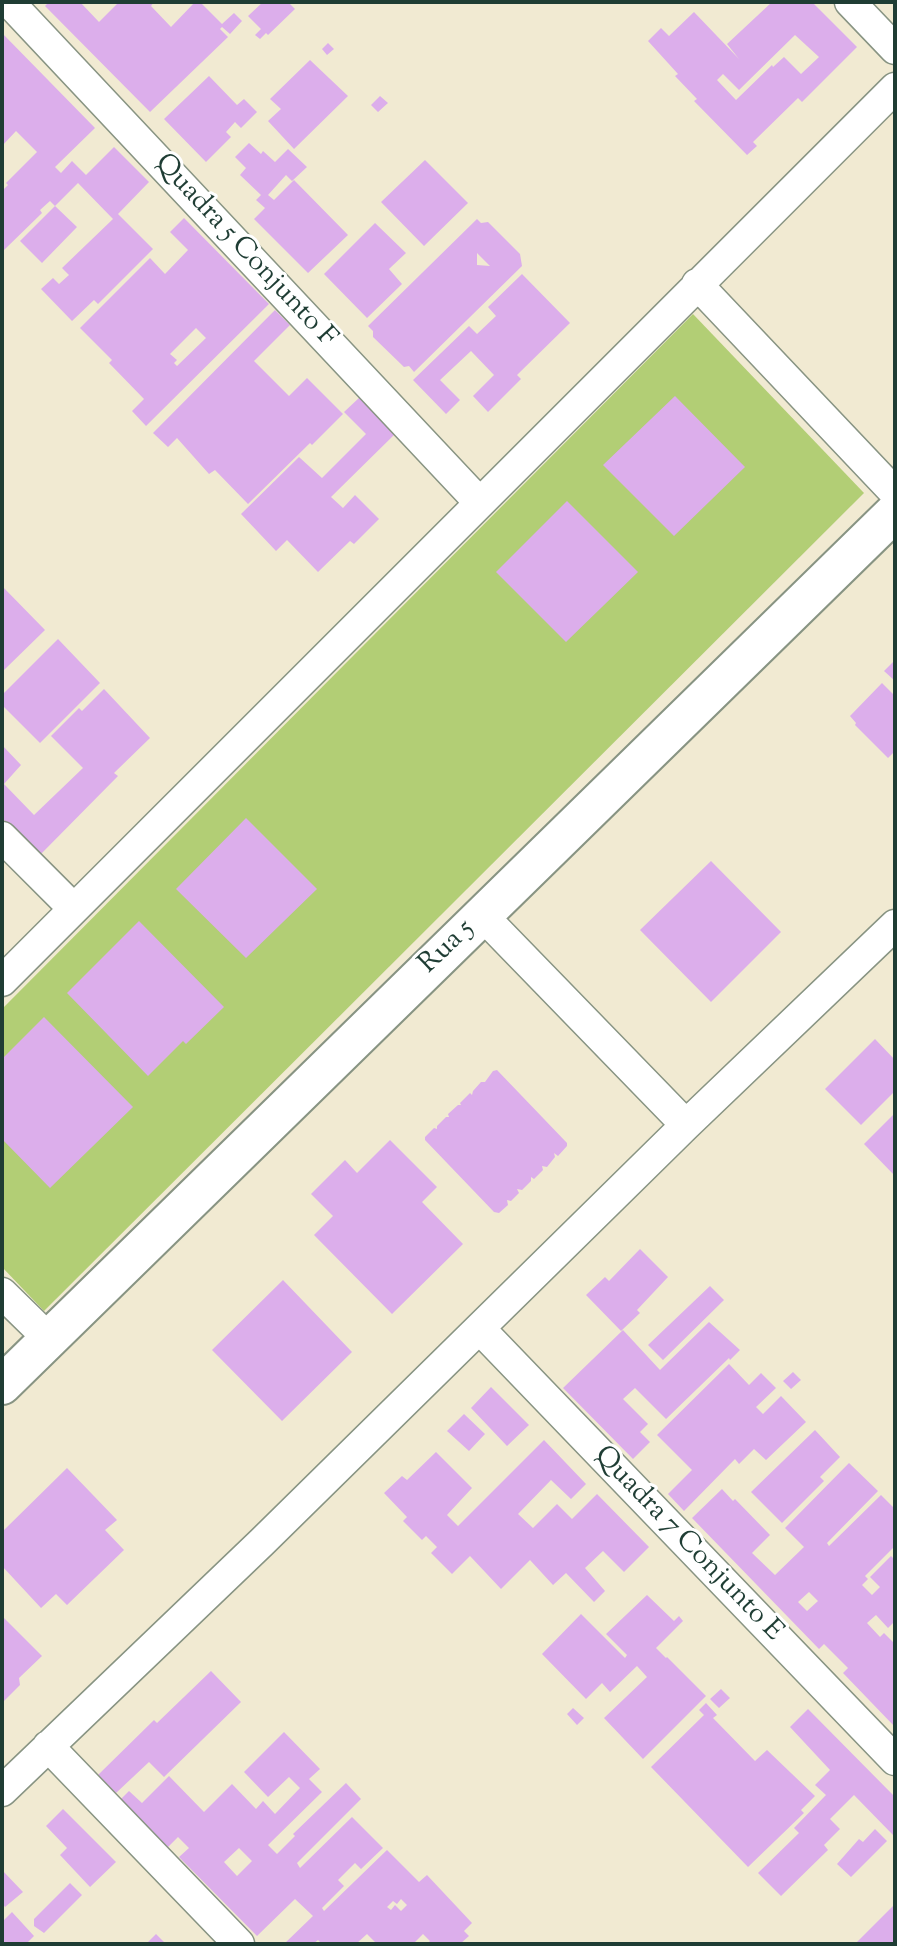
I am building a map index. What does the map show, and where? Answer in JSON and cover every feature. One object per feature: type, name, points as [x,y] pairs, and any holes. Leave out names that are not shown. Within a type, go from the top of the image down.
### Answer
[{"type":"street","points":[[850,2],[895,49]]},
{"type":"street","name":"Quadra 5 Conjunto F","points":[[12,3],[480,502]]},
{"type":"street","points":[[2,981],[895,88]]},
{"type":"street","points":[[697,284],[895,493]]},
{"type":"street","name":"Rua 5","points":[[2,1385],[895,512]]},
{"type":"street","points":[[2,837],[74,909]]},
{"type":"street","points":[[482,915],[686,1125]]},
{"type":"street","points":[[2,1791],[895,925]]},
{"type":"street","points":[[2,1293],[49,1339]]},
{"type":"street","name":"Quadra 7 Conjunto E","points":[[480,1329],[895,1760]]},
{"type":"street","points":[[48,1746],[239,1944]]},
{"type":"green space","points":[[693,314],[864,493],[44,1311],[2,1267],[2,1009]]},
{"type":"building","points":[[49,2],[80,2],[99,22],[119,2],[154,2],[151,6],[171,27],[195,2],[200,2],[222,24],[234,13],[242,21],[230,34],[222,27],[220,29],[228,37],[150,112],[45,6]]},
{"type":"building","points":[[263,2],[288,2],[295,9],[268,35],[266,33],[260,39],[255,35],[261,29],[248,16]]},
{"type":"building","points":[[772,2],[812,2],[857,47],[802,102],[798,98],[753,142],[757,146],[747,155],[694,101],[697,99],[675,76],[678,74],[648,41],[661,28],[669,36],[694,12],[739,59],[727,44]],"holes":[[[795,35],[819,57],[801,74],[784,57],[736,100],[717,80],[723,74],[739,90]]]},
{"type":"building","points":[[2,33],[95,128],[55,167],[61,173],[72,161],[86,175],[114,147],[149,182],[118,214],[153,249],[98,304],[94,300],[72,321],[41,289],[53,278],[59,284],[69,275],[62,268],[113,219],[78,183],[55,206],[50,201],[40,210],[42,213],[2,252],[2,191],[8,185],[6,183],[37,152],[16,131],[2,146]]},
{"type":"building","points":[[328,43],[334,49],[327,55],[322,49]]},
{"type":"building","points":[[310,60],[348,96],[294,149],[268,121],[281,109],[270,99]]},
{"type":"building","points":[[209,76],[237,105],[244,99],[257,112],[241,128],[235,122],[226,132],[231,137],[206,162],[164,119]]},
{"type":"building","points":[[380,96],[388,103],[378,112],[371,105]]},
{"type":"building","points":[[249,143],[275,162],[288,149],[307,167],[292,181],[286,175],[268,195],[274,200],[294,180],[348,235],[308,273],[254,219],[265,208],[256,200],[261,195],[240,175],[246,168],[235,157]]},
{"type":"building","points":[[425,160],[468,203],[424,246],[381,202]]},
{"type":"building","points":[[55,206],[77,227],[42,263],[20,241]]},
{"type":"building","points":[[184,218],[269,304],[146,426],[132,411],[144,399],[109,363],[112,360],[80,328],[150,258],[165,274],[188,250],[170,232]],"holes":[[[196,328],[206,338],[177,366],[174,363],[177,360],[170,354]]]},
{"type":"building","points":[[477,219],[481,223],[488,222],[520,254],[522,266],[414,372],[409,366],[404,367],[373,337],[373,331],[368,326]],"holes":[[[477,253],[490,266],[477,265]]]},
{"type":"building","points":[[375,223],[406,253],[389,269],[402,284],[367,318],[324,274]]},
{"type":"building","points":[[522,274],[570,323],[517,375],[521,379],[488,412],[473,396],[494,375],[471,351],[440,380],[460,400],[446,414],[413,380],[469,326],[477,334],[496,316],[488,307]]},
{"type":"building","points":[[275,310],[290,325],[254,361],[289,396],[307,378],[343,414],[248,504],[215,470],[209,474],[177,438],[168,447],[153,433]]},
{"type":"building","points":[[675,396],[745,467],[674,536],[603,465]]},
{"type":"building","points":[[360,397],[396,433],[331,497],[343,508],[355,495],[379,519],[354,544],[350,541],[318,572],[287,540],[276,551],[241,514],[299,457],[322,478],[366,434],[344,412]]},
{"type":"building","points":[[567,501],[638,572],[566,642],[496,572]]},
{"type":"building","points":[[2,586],[45,630],[2,672]]},
{"type":"building","points":[[58,639],[100,683],[40,743],[2,705],[2,695]]},
{"type":"building","points":[[895,660],[895,681],[884,671]]},
{"type":"building","points":[[882,683],[895,696],[895,751],[888,758],[855,725],[850,716]]},
{"type":"building","points":[[104,689],[150,738],[114,773],[118,776],[39,856],[2,818],[2,745],[21,765],[4,784],[34,815],[83,768],[51,736],[79,708],[82,711]]},
{"type":"building","points":[[246,818],[317,889],[246,958],[176,889]]},
{"type":"building","points":[[711,861],[781,932],[711,1002],[640,930]]},
{"type":"building","points":[[139,921],[224,1007],[186,1044],[183,1041],[148,1076],[67,993]]},
{"type":"building","points":[[44,1017],[133,1107],[50,1188],[2,1139],[2,1059]]},
{"type":"building","points":[[875,1039],[895,1060],[895,1091],[861,1125],[825,1089]]},
{"type":"building","points":[[497,1070],[567,1143],[558,1156],[554,1153],[555,1157],[547,1167],[542,1166],[543,1170],[534,1179],[531,1177],[531,1181],[522,1190],[517,1189],[519,1193],[511,1201],[507,1200],[508,1205],[499,1213],[494,1212],[425,1140],[434,1128],[437,1129],[446,1117],[449,1117],[448,1114]]},
{"type":"building","points":[[895,1113],[895,1176],[864,1144]]},
{"type":"building","points":[[390,1140],[437,1187],[422,1202],[463,1244],[392,1314],[314,1235],[333,1216],[311,1194],[345,1160],[357,1173]]},
{"type":"building","points":[[640,1249],[668,1277],[637,1310],[640,1313],[621,1331],[586,1295],[605,1277],[609,1281]]},
{"type":"building","points":[[283,1280],[352,1352],[282,1421],[212,1350]]},
{"type":"building","points":[[710,1286],[724,1300],[663,1360],[648,1345]]},
{"type":"building","points":[[709,1322],[740,1350],[666,1419],[635,1388],[623,1399],[648,1424],[640,1432],[650,1442],[633,1459],[563,1388],[623,1330],[660,1370]]},
{"type":"building","points":[[729,1364],[749,1385],[761,1373],[776,1388],[756,1407],[763,1414],[781,1396],[806,1422],[766,1460],[754,1449],[739,1464],[735,1459],[684,1511],[668,1494],[692,1470],[657,1435]]},
{"type":"building","points":[[793,1372],[801,1380],[791,1389],[783,1381]]},
{"type":"building","points":[[491,1387],[529,1425],[507,1446],[471,1408]]},
{"type":"building","points":[[464,1414],[485,1434],[469,1451],[447,1431]]},
{"type":"building","points":[[815,1430],[840,1457],[820,1477],[824,1481],[782,1523],[751,1492]]},
{"type":"building","points":[[544,1440],[586,1484],[571,1499],[551,1480],[518,1514],[533,1528],[557,1504],[572,1519],[597,1494],[649,1547],[624,1572],[603,1551],[585,1568],[605,1591],[594,1602],[566,1573],[553,1585],[530,1560],[501,1589],[470,1556],[452,1574],[431,1553],[437,1547],[426,1536],[422,1540],[403,1521],[407,1517],[384,1493],[402,1476],[407,1480],[436,1452],[472,1488],[447,1515],[458,1526]]},
{"type":"building","points":[[849,1463],[878,1491],[827,1543],[829,1546],[881,1495],[895,1509],[895,1546],[865,1576],[868,1579],[862,1585],[872,1595],[880,1587],[870,1577],[891,1556],[895,1560],[895,1621],[888,1628],[876,1615],[867,1623],[880,1637],[884,1633],[893,1642],[895,1640],[895,1727],[843,1673],[848,1668],[824,1644],[819,1649],[692,1518],[722,1489],[770,1535],[752,1553],[775,1575],[804,1547],[785,1528]],"holes":[[[809,1592],[818,1601],[807,1611],[798,1602]]]},
{"type":"building","points":[[67,1468],[117,1520],[105,1530],[124,1550],[67,1605],[56,1594],[41,1608],[2,1566],[2,1532]]},
{"type":"building","points":[[647,1595],[674,1621],[679,1616],[683,1621],[656,1648],[706,1696],[643,1759],[604,1718],[647,1677],[637,1666],[610,1692],[602,1683],[586,1699],[542,1654],[581,1614],[625,1658],[627,1655],[606,1634]]},
{"type":"building","points":[[2,1616],[42,1656],[19,1678],[20,1685],[2,1703]]},
{"type":"building","points":[[211,1671],[241,1702],[164,1777],[149,1762],[116,1793],[98,1775],[154,1720],[157,1723]]},
{"type":"building","points":[[721,1689],[730,1698],[719,1708],[710,1699]]},
{"type":"building","points":[[706,1703],[717,1715],[713,1718],[755,1761],[767,1750],[815,1796],[801,1810],[804,1813],[748,1867],[651,1767],[704,1715],[699,1710]]},
{"type":"building","points":[[573,1708],[584,1718],[577,1725],[567,1714]]},
{"type":"building","points":[[808,1709],[895,1797],[895,1833],[893,1835],[854,1795],[830,1819],[840,1829],[824,1845],[828,1850],[781,1896],[758,1873],[799,1833],[794,1828],[826,1795],[815,1785],[830,1770],[790,1727]]},
{"type":"building","points":[[284,1732],[320,1769],[309,1779],[322,1792],[268,1845],[277,1854],[295,1836],[293,1834],[346,1783],[361,1799],[297,1863],[300,1868],[352,1817],[383,1848],[361,1869],[355,1863],[338,1880],[344,1886],[322,1908],[324,1911],[387,1850],[419,1882],[427,1875],[472,1923],[464,1931],[469,1936],[460,1944],[427,1944],[430,1941],[423,1934],[413,1944],[377,1944],[367,1934],[356,1944],[322,1944],[318,1940],[313,1944],[284,1944],[313,1916],[295,1899],[257,1936],[179,1857],[189,1848],[178,1837],[168,1847],[121,1799],[129,1791],[142,1803],[169,1776],[204,1812],[232,1784],[256,1809],[263,1801],[275,1814],[300,1788],[289,1777],[268,1797],[244,1772]],"holes":[[[239,1848],[252,1861],[237,1876],[224,1862]],[[401,1899],[407,1905],[401,1911],[395,1905],[391,1910],[387,1907],[393,1901],[397,1904]]]},
{"type":"building","points":[[63,1809],[116,1862],[90,1887],[60,1855],[67,1848],[46,1826]]},
{"type":"building","points":[[875,1829],[887,1841],[851,1877],[837,1864],[859,1839],[863,1842]]},
{"type":"building","points":[[2,1870],[23,1892],[5,1907],[2,1903]]},
{"type":"building","points":[[70,1883],[82,1895],[44,1933],[34,1926],[34,1919]]},
{"type":"building","points":[[895,1904],[895,1944],[855,1944]]},
{"type":"building","points":[[12,1912],[34,1936],[26,1944],[2,1944],[2,1922]]},
{"type":"building","points":[[156,1934],[166,1944],[146,1944]]}]
